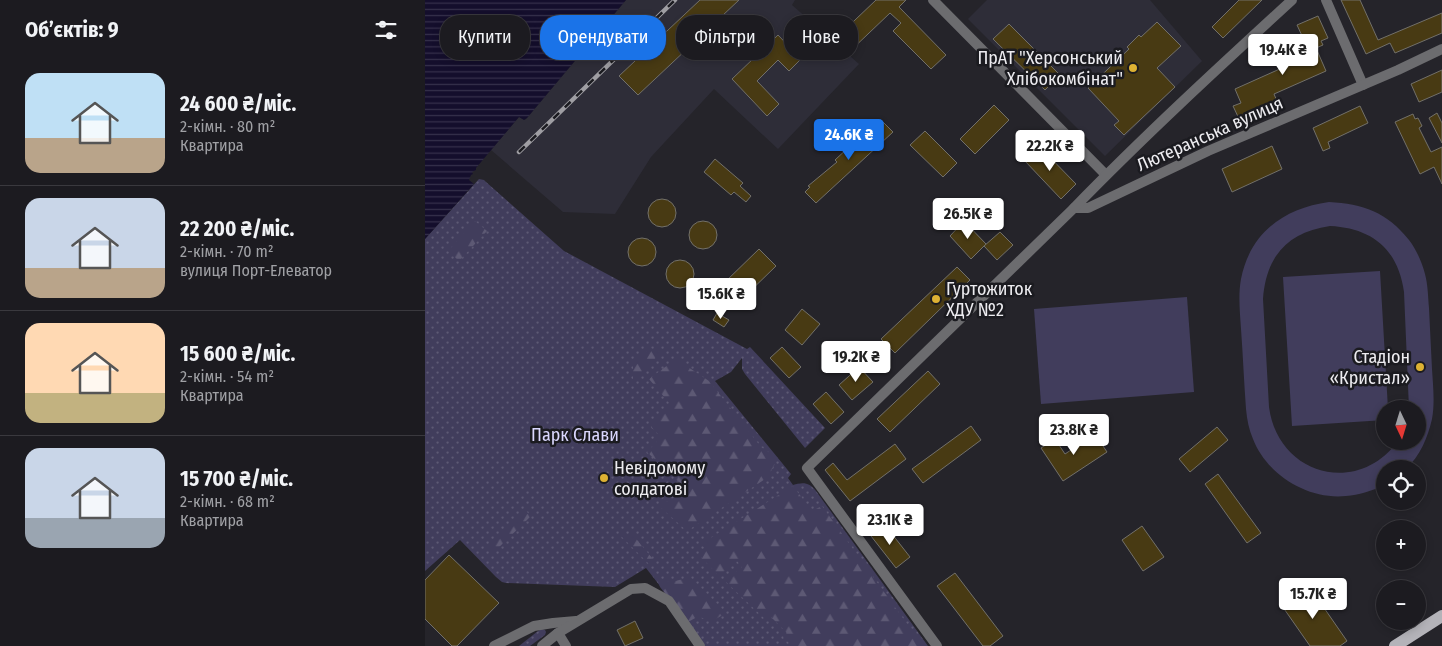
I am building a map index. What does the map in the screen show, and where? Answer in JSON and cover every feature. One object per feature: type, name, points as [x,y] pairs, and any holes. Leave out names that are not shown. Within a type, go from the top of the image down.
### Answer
[{"type":"main road","points":[[1395,646],[1442,616]]},
{"type":"street","points":[[933,0],[1106,175]]},
{"type":"street","points":[[937,646],[807,468],[1106,175],[1291,0]]},
{"type":"street","points":[[1326,0],[1363,85]]},
{"type":"street","name":"Лютеранська вулиця","points":[[1074,208],[1088,208],[1208,151],[1442,49]]},
{"type":"street","points":[[542,646],[559,633],[631,589],[645,588],[669,601],[700,646]]},
{"type":"street","points":[[494,646],[534,626],[579,621]]},
{"type":"street","points":[[559,633],[565,646]]},
{"type":"shaded area","points":[[425,0],[626,0],[613,15],[540,15],[540,60],[576,60],[527,118],[524,120],[519,117],[476,170],[472,172],[473,174],[469,180],[474,184],[425,239]]},
{"type":"shaded area","points":[[626,0],[795,0],[792,5],[803,15],[784,15],[784,60],[854,60],[859,64],[778,149],[714,89],[651,157],[615,214],[563,212],[491,150],[519,117],[525,120],[527,118],[576,60],[666,60],[666,15],[613,15]]},
{"type":"shaded area","points":[[987,0],[1150,0],[1202,61],[1105,156],[968,19]]},
{"type":"green space","name":"Парк Слави","points":[[479,179],[484,180],[564,251],[747,349],[750,347],[825,428],[805,448],[745,374],[742,369],[742,358],[731,372],[715,381],[791,474],[788,478],[793,485],[806,484],[816,491],[928,646],[705,646],[646,568],[615,587],[506,583],[496,577],[460,540],[425,571],[425,239]]},
{"type":"green space","name":"Стадіон «Кристал»","points":[[1329,202],[1353,205],[1383,216],[1401,230],[1409,240],[1420,260],[1426,278],[1434,400],[1432,419],[1426,438],[1426,400],[1409,400],[1404,292],[1401,277],[1396,264],[1381,244],[1370,236],[1345,228],[1330,226],[1315,229],[1302,234],[1281,249],[1274,259],[1265,284],[1263,299],[1269,407],[1275,430],[1287,449],[1303,462],[1321,471],[1342,473],[1362,469],[1376,461],[1376,488],[1360,494],[1332,496],[1317,494],[1291,482],[1268,464],[1259,452],[1248,425],[1239,298],[1241,279],[1252,248],[1261,236],[1271,226],[1298,210]]},
{"type":"green space","points":[[475,221],[487,231],[459,261],[448,251]]},
{"type":"green space","points":[[1380,271],[1387,400],[1376,400],[1376,421],[1292,426],[1283,277]]},
{"type":"green space","points":[[1187,297],[1194,392],[1041,404],[1034,309]]},
{"type":"green space","points":[[650,348],[661,352],[633,383],[633,364]]},
{"type":"green space","points":[[676,359],[709,381],[761,447],[778,458],[768,477],[687,531],[659,506],[675,497],[681,484],[647,452],[661,437],[650,426],[671,405],[649,379]]},
{"type":"green space","name":"Стадіон «Кристал»","points":[[1389,450],[1420,450],[1414,460],[1378,460]]},
{"type":"green space","points":[[793,486],[812,511],[822,506],[923,646],[792,646],[783,637],[787,633],[770,616],[765,619],[725,581],[742,567],[737,561],[719,576],[700,556],[707,550],[701,544]]},
{"type":"green space","points":[[524,509],[531,516],[494,552],[488,546]]},
{"type":"green space","points":[[633,535],[652,558],[650,565],[621,536]]},
{"type":"green space","points":[[690,577],[726,613],[714,620],[697,617],[688,622],[660,587],[657,579],[672,582]]},
{"type":"green space","points":[[542,629],[546,632],[545,635],[530,646],[519,646],[538,631]]},
{"type":"building","points":[[700,0],[739,0],[723,15],[684,15]]},
{"type":"building","points":[[876,0],[906,0],[899,7],[946,55],[931,69],[893,31],[901,23],[890,13],[858,44],[858,17]]},
{"type":"building","points":[[1239,0],[1262,0],[1223,38],[1212,27]]},
{"type":"building","points":[[1341,0],[1360,0],[1378,40],[1442,13],[1442,33],[1395,53],[1390,43],[1366,54]]},
{"type":"building","points":[[1318,16],[1328,38],[1321,41],[1323,45],[1316,48],[1326,71],[1274,94],[1279,106],[1241,123],[1233,106],[1241,103],[1235,89],[1311,55],[1297,25]]},
{"type":"building","name":"ПрАТ \"Херсонський Хлібокомбінат\"","points":[[1157,22],[1181,46],[1157,68],[1175,87],[1124,135],[1114,125],[1119,121],[1088,88],[1129,49],[1127,47],[1139,35],[1141,37]]},
{"type":"building","points":[[676,23],[676,59],[638,95],[619,76],[636,60],[666,60],[666,32]]},
{"type":"building","points":[[1009,24],[1060,75],[1045,90],[993,39]]},
{"type":"building","points":[[778,35],[784,41],[784,60],[800,60],[789,71],[778,60],[757,81],[779,104],[767,116],[732,79],[752,60],[774,60],[774,39]]},
{"type":"building","points":[[1442,70],[1442,92],[1419,102],[1411,84]]},
{"type":"building","points":[[994,105],[1009,120],[975,154],[960,139]]},
{"type":"building","points":[[1360,106],[1368,123],[1328,142],[1330,148],[1323,151],[1313,128]]},
{"type":"building","points":[[1437,113],[1442,123],[1442,143],[1429,118]]},
{"type":"building","points":[[1413,114],[1415,119],[1418,118],[1422,126],[1419,128],[1431,152],[1442,147],[1442,184],[1434,167],[1420,174],[1395,122]]},
{"type":"building","points":[[881,120],[893,132],[816,203],[805,192],[810,187],[808,186],[837,162],[835,160],[850,146],[852,148],[863,137],[861,136],[875,123]]},
{"type":"building","points":[[925,131],[957,163],[943,177],[910,145]]},
{"type":"building","points":[[1039,146],[1076,184],[1061,199],[1024,160]]},
{"type":"building","points":[[1272,146],[1282,169],[1232,192],[1222,169]]},
{"type":"building","points":[[715,159],[743,183],[740,186],[751,196],[746,202],[734,192],[731,195],[704,172]]},
{"type":"building","points":[[662,199],[672,203],[676,213],[672,223],[662,227],[652,223],[648,213],[652,203]]},
{"type":"building","points":[[703,221],[713,225],[717,235],[713,245],[703,249],[693,245],[689,235],[693,225]]},
{"type":"building","points":[[964,221],[986,244],[971,259],[950,236]]},
{"type":"building","points":[[1000,232],[1013,245],[997,260],[984,246]]},
{"type":"building","points":[[642,238],[652,242],[656,252],[652,262],[642,266],[632,262],[628,252],[632,242]]},
{"type":"building","points":[[759,249],[776,266],[740,301],[723,284]]},
{"type":"building","points":[[680,260],[690,264],[694,274],[690,284],[680,288],[670,284],[666,274],[670,264]]},
{"type":"building","name":"Гуртожиток ХДУ №2","points":[[957,267],[970,280],[895,353],[881,339]]},
{"type":"building","points":[[802,309],[820,324],[802,345],[785,330]]},
{"type":"building","points":[[717,313],[729,320],[724,327],[713,320]]},
{"type":"building","points":[[782,347],[801,367],[789,378],[770,358]]},
{"type":"building","points":[[859,367],[873,382],[852,400],[839,385]]},
{"type":"building","points":[[928,371],[940,384],[890,432],[877,419]]},
{"type":"building","points":[[826,392],[844,412],[831,424],[813,404]]},
{"type":"building","points":[[971,426],[981,440],[923,483],[912,469]]},
{"type":"building","points":[[1217,427],[1228,440],[1190,472],[1179,459]]},
{"type":"building","points":[[1095,434],[1107,452],[1063,481],[1041,448],[1055,439],[1065,454]]},
{"type":"building","points":[[895,444],[906,459],[850,501],[825,470],[833,463],[847,480]]},
{"type":"building","points":[[1218,474],[1261,533],[1247,543],[1205,484]]},
{"type":"building","points":[[885,525],[910,557],[896,568],[871,536]]},
{"type":"building","points":[[1142,526],[1164,557],[1143,571],[1122,540]]},
{"type":"building","points":[[449,555],[499,603],[457,646],[452,646],[425,619],[425,580]]},
{"type":"building","points":[[955,573],[1003,636],[990,646],[983,646],[937,586]]},
{"type":"building","points":[[1302,588],[1308,595],[1313,592],[1347,641],[1340,646],[1310,646],[1280,603]]},
{"type":"building","points":[[635,621],[643,638],[625,646],[617,630]]},
{"type":"railway","points":[[519,152],[675,0]]},
{"type":"place","name":"ПрАТ \"Херсонський Хлібокомбінат\"","points":[[1133,68]]},
{"type":"place","name":"Гуртожиток ХДУ №2","points":[[936,299]]},
{"type":"place","name":"Стадіон «Кристал»","points":[[1420,367]]},
{"type":"place","name":"Невідомому солдатові","points":[[604,478]]}]
